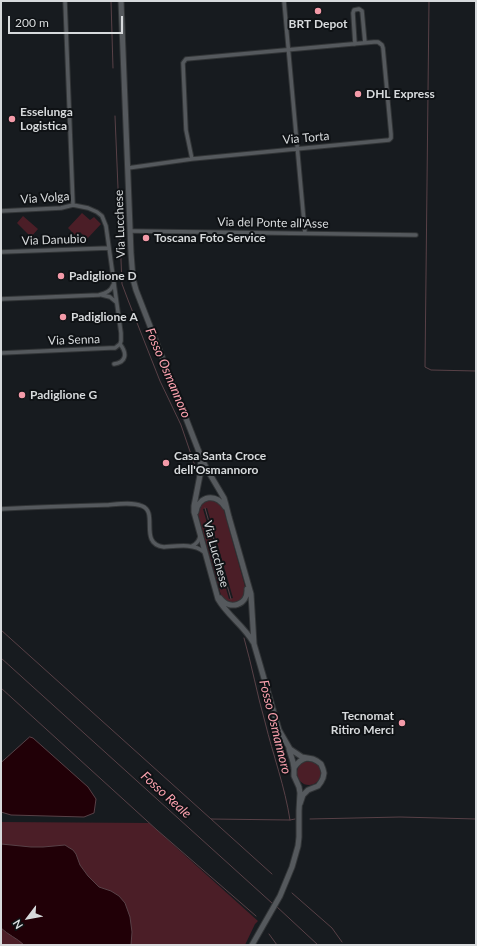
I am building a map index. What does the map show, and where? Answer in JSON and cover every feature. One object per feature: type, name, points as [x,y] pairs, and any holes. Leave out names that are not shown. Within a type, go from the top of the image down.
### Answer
[{"type":"main road","name":"Via Lucchese","points":[[121,1],[133,279],[201,457],[224,498],[251,594],[254,644],[280,734],[290,749],[296,754],[317,761],[321,764],[323,769],[324,773],[321,782],[318,786],[310,789],[303,795],[300,804]]},
{"type":"main road","name":"Via Lucchese","points":[[201,457],[200,475],[194,512],[218,599],[224,610],[247,634],[254,644]]},
{"type":"main road","points":[[196,518],[196,510],[198,505],[203,500],[209,498],[214,498],[222,502],[229,517]]},
{"type":"main road","points":[[216,588],[224,602],[229,605],[236,605],[241,603],[247,596],[247,582]]},
{"type":"main road","name":"Via Lucchese","points":[[252,945],[280,896],[297,851],[299,836],[300,793],[294,776],[292,756],[287,745]]},
{"type":"main road","points":[[294,768],[298,762],[308,758]]},
{"type":"main road","points":[[297,784],[303,788],[310,789]]},
{"type":"street","points":[[64,1],[73,205]]},
{"type":"street","points":[[284,1],[305,233]]},
{"type":"street","points":[[192,159],[186,130],[184,60],[186,59],[289,50],[355,44],[365,43],[362,11],[359,9],[354,10],[353,13],[355,44]]},
{"type":"street","name":"Via Torta","points":[[128,168],[192,159],[387,141],[390,139],[391,134],[383,48],[378,42],[365,43]]},
{"type":"street","name":"Via Volga","points":[[1,211],[61,208],[73,205],[88,208],[102,216],[106,226],[122,338],[120,344]]},
{"type":"street","name":"Via del Ponte all'Asse","points":[[130,231],[416,235]]},
{"type":"street","name":"Via Danubio","points":[[1,252],[109,248]]},
{"type":"street","points":[[1,299],[99,295],[110,291],[114,282]]},
{"type":"street","points":[[99,295],[110,297],[117,305]]},
{"type":"street","points":[[114,364],[121,362],[125,357],[124,350],[120,344]]},
{"type":"street","name":"Via Senna","points":[[1,353],[115,348],[120,344]]},
{"type":"street","points":[[1,509],[131,504],[142,506],[146,508],[149,516],[150,536],[154,543],[164,547],[191,546],[206,553]]},
{"type":"street","points":[[191,546],[195,545],[200,539],[199,530]]},
{"type":"shaded area","points":[[82,213],[90,220],[94,217],[101,224],[87,239],[80,232],[76,236],[68,228]]},
{"type":"shaded area","points":[[23,216],[38,229],[31,237],[17,223]]},
{"type":"shaded area","points":[[211,499],[219,502],[223,507],[246,590],[239,602],[229,602],[221,595],[198,515],[203,502]],"holes":[[[207,508],[233,598],[229,599],[203,509]]]},
{"type":"shaded area","points":[[30,737],[33,738],[88,787],[96,799],[94,813],[84,817],[11,815],[1,812],[1,763]]},
{"type":"shaded area","points":[[309,761],[314,762],[320,768],[320,778],[314,784],[309,785],[304,784],[298,778],[297,773],[298,768],[304,762]]},
{"type":"shaded area","points":[[1,822],[149,823],[258,921],[255,924],[245,945],[1,945]]},
{"type":"shaded area","points":[[1,844],[31,847],[65,845],[73,850],[80,865],[88,876],[99,887],[111,891],[119,896],[125,903],[130,917],[132,932],[131,945],[24,945],[1,928]]},
{"type":"waterway","name":"Fosso Osmannoro","points":[[111,1],[113,68]]},
{"type":"waterway","points":[[429,1],[425,367],[431,370],[476,371]]},
{"type":"waterway","name":"Fosso Osmannoro","points":[[115,116],[122,284],[160,381],[181,425],[196,469]]},
{"type":"waterway","name":"Fosso Osmannoro","points":[[205,508],[231,599]]},
{"type":"waterway","points":[[1,630],[211,819]]},
{"type":"waterway","name":"Fosso Osmannoro","points":[[244,638],[262,712],[285,795],[290,820]]},
{"type":"waterway","name":"Fosso Reale","points":[[1,658],[273,904]]},
{"type":"waterway","points":[[1,688],[157,830],[256,916]]},
{"type":"waterway","points":[[310,819],[400,817],[476,819]]},
{"type":"waterway","points":[[272,874],[211,819],[295,819]]},
{"type":"waterway","points":[[292,893],[332,928],[342,942]]},
{"type":"waterway","name":"Fosso Reale","points":[[276,906],[318,945]]},
{"type":"waterway","points":[[269,934],[277,945]]},
{"type":"place","name":"BRT Depot","points":[[318,11]]},
{"type":"place","name":"DHL Express","points":[[358,94]]},
{"type":"place","name":"Esselunga Logistica","points":[[12,119]]},
{"type":"place","name":"Toscana Foto Service","points":[[146,238]]},
{"type":"place","name":"Padiglione D","points":[[61,276]]},
{"type":"place","name":"Padiglione A","points":[[63,317]]},
{"type":"place","name":"Padiglione G","points":[[22,395]]},
{"type":"place","name":"Casa Santa Croce dell'Osmannoro","points":[[166,463]]},
{"type":"place","name":"Tecnomat Ritiro Merci","points":[[402,723]]}]
